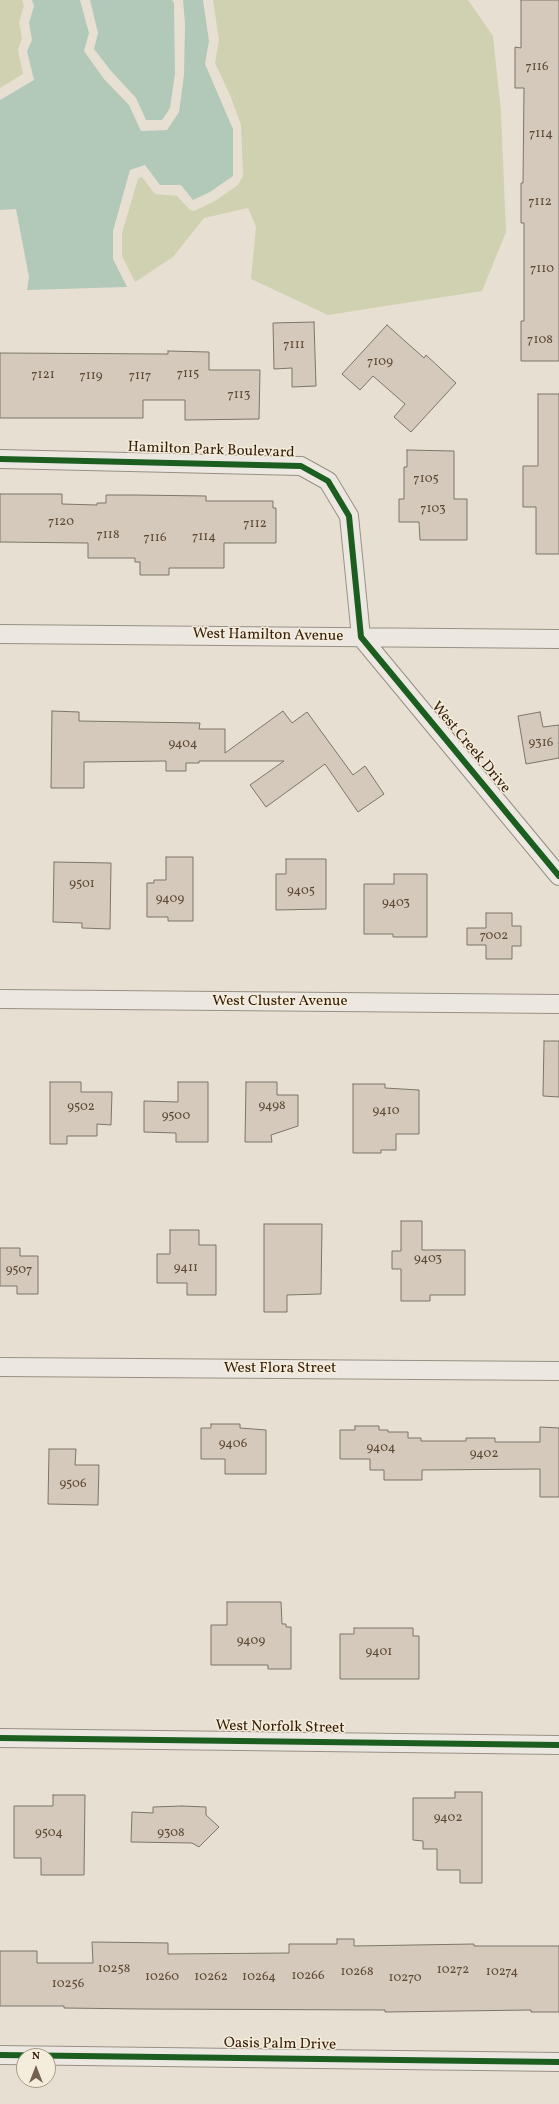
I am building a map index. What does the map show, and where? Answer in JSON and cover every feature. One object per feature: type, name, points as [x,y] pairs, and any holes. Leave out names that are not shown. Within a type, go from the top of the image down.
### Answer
[{"type":"street","name":"Hamilton Park Boulevard","points":[[0,459],[301,466],[328,481],[349,516],[361,637]]},
{"type":"street","name":"West Hamilton Avenue","points":[[0,634],[559,639]]},
{"type":"street","name":"West Creek Drive","points":[[361,637],[559,876]]},
{"type":"street","name":"West Cluster Avenue","points":[[0,999],[559,1004]]},
{"type":"street","name":"West Flora Street","points":[[0,1367],[559,1371]]},
{"type":"street","name":"West Norfolk Street","points":[[0,1738],[559,1745]]},
{"type":"street","name":"Oasis Palm Drive","points":[[0,2055],[559,2062]]},
{"type":"shaded area","points":[[0,0],[22,0],[24,6],[19,22],[22,38],[18,50],[23,74],[0,88]]},
{"type":"shaded area","points":[[32,0],[80,0],[89,33],[84,51],[104,79],[129,105],[141,131],[167,130],[179,112],[184,75],[185,24],[183,0],[203,0],[209,41],[205,64],[233,129],[233,176],[210,192],[193,200],[181,185],[160,185],[145,165],[130,170],[113,231],[113,259],[127,287],[27,290],[29,277],[16,209],[0,210],[0,100],[34,80],[27,51],[32,40],[29,23],[34,6]]},
{"type":"shaded area","points":[[90,0],[172,0],[174,3],[175,74],[170,108],[162,120],[146,120],[136,98],[111,71],[94,49],[98,33]]},
{"type":"shaded area","points":[[213,0],[468,0],[493,36],[501,112],[506,232],[482,291],[328,315],[251,279],[256,227],[248,208],[204,218],[173,257],[135,282],[122,256],[122,233],[138,179],[142,177],[155,194],[177,196],[189,209],[194,211],[215,201],[238,185],[243,176],[241,125],[230,95],[215,63],[219,40]]},
{"type":"building","points":[[521,0],[559,0],[559,361],[521,361],[521,321],[524,321],[524,223],[521,223],[521,183],[523,183],[524,88],[515,88],[515,47],[521,48]]},
{"type":"building","points":[[314,322],[316,386],[292,387],[292,368],[274,369],[273,323]]},
{"type":"building","points":[[387,325],[424,358],[426,355],[456,383],[411,432],[394,417],[405,404],[373,376],[360,390],[342,374]]},
{"type":"building","points":[[168,351],[209,352],[209,370],[260,370],[259,419],[185,420],[185,400],[143,400],[143,418],[0,418],[0,353],[168,354]]},
{"type":"building","points":[[538,394],[559,394],[559,554],[536,554],[536,507],[523,507],[523,466],[538,466]]},
{"type":"building","points":[[407,450],[454,451],[454,499],[467,499],[467,540],[420,540],[419,522],[399,522],[399,499],[404,499],[404,467],[407,467]]},
{"type":"building","points":[[0,494],[62,494],[62,504],[97,505],[97,503],[106,503],[106,495],[206,496],[206,501],[273,501],[273,508],[276,508],[276,543],[224,543],[224,568],[169,568],[169,575],[140,575],[140,562],[135,562],[135,558],[88,558],[88,543],[0,542]]},
{"type":"building","points":[[52,711],[79,712],[79,721],[200,723],[199,729],[225,729],[225,753],[283,711],[292,723],[307,712],[353,775],[365,766],[384,794],[358,812],[325,764],[266,807],[250,785],[284,761],[199,761],[199,763],[186,763],[186,771],[166,771],[166,761],[84,762],[84,788],[51,788]]},
{"type":"building","points":[[540,712],[543,727],[559,725],[559,758],[526,764],[518,716]]},
{"type":"building","points":[[166,857],[193,857],[193,921],[168,921],[168,917],[147,917],[147,883],[154,883],[154,880],[166,880]]},
{"type":"building","points":[[286,859],[326,859],[326,909],[276,910],[276,874],[286,874]]},
{"type":"building","points":[[54,862],[111,863],[110,929],[82,928],[82,923],[53,922]]},
{"type":"building","points":[[394,874],[427,874],[427,937],[393,937],[393,934],[364,934],[364,884],[394,884]]},
{"type":"building","points":[[486,913],[512,913],[512,926],[521,926],[521,946],[512,946],[512,959],[486,959],[486,945],[467,945],[467,928],[486,928]]},
{"type":"building","points":[[544,1041],[559,1041],[559,1097],[543,1096]]},
{"type":"building","points":[[50,1082],[81,1082],[81,1092],[112,1092],[111,1125],[97,1124],[97,1136],[67,1136],[67,1144],[50,1144]]},
{"type":"building","points":[[178,1082],[208,1082],[208,1142],[176,1142],[176,1133],[144,1132],[144,1101],[178,1102]]},
{"type":"building","points":[[246,1082],[277,1082],[277,1095],[298,1095],[298,1126],[271,1135],[272,1142],[245,1142]]},
{"type":"building","points":[[353,1084],[385,1084],[385,1088],[419,1090],[419,1134],[396,1134],[396,1150],[381,1150],[381,1153],[353,1153]]},
{"type":"building","points":[[401,1221],[422,1221],[422,1250],[465,1250],[465,1295],[430,1295],[430,1301],[401,1301],[401,1269],[392,1269],[392,1251],[401,1251]]},
{"type":"building","points":[[264,1224],[322,1224],[321,1294],[287,1295],[287,1312],[264,1312]]},
{"type":"building","points":[[170,1230],[199,1230],[199,1245],[216,1245],[216,1295],[187,1295],[187,1283],[157,1283],[157,1254],[170,1254]]},
{"type":"building","points":[[0,1248],[20,1248],[20,1256],[38,1256],[38,1294],[17,1294],[17,1286],[0,1286]]},
{"type":"building","points":[[211,1424],[240,1424],[240,1428],[266,1430],[266,1474],[225,1474],[225,1459],[201,1459],[201,1428],[211,1428]]},
{"type":"building","points":[[355,1426],[379,1426],[379,1430],[388,1430],[388,1432],[408,1432],[408,1438],[421,1438],[421,1441],[466,1441],[466,1438],[495,1438],[495,1442],[540,1442],[540,1427],[559,1428],[559,1497],[540,1497],[540,1469],[422,1470],[422,1480],[384,1480],[384,1470],[370,1470],[370,1459],[340,1459],[340,1430],[355,1430]]},
{"type":"building","points":[[49,1449],[76,1449],[75,1465],[99,1465],[98,1505],[48,1504]]},
{"type":"building","points":[[227,1602],[281,1602],[282,1624],[286,1624],[286,1627],[291,1627],[291,1669],[268,1669],[268,1665],[211,1665],[211,1625],[227,1625]]},
{"type":"building","points":[[354,1628],[413,1628],[413,1636],[419,1636],[419,1679],[340,1679],[340,1634],[354,1634]]},
{"type":"building","points":[[455,1792],[482,1792],[482,1883],[460,1883],[460,1870],[437,1870],[437,1849],[423,1849],[423,1841],[413,1840],[413,1798],[455,1798]]},
{"type":"building","points":[[53,1795],[85,1795],[84,1875],[41,1875],[41,1858],[14,1858],[14,1806],[53,1806]]},
{"type":"building","points":[[153,1807],[206,1807],[206,1815],[219,1827],[199,1847],[192,1843],[131,1842],[132,1812],[153,1813]]},
{"type":"building","points":[[337,1939],[354,1939],[354,1946],[474,1944],[474,1946],[559,1946],[559,2012],[531,2012],[531,2010],[385,2012],[385,2010],[143,2009],[64,2008],[64,2006],[0,2006],[0,1951],[37,1951],[37,1963],[93,1963],[92,1942],[168,1943],[168,1954],[289,1953],[289,1944],[337,1944]]},
{"type":"cycle path","points":[[0,459],[301,466],[328,481],[349,516],[361,637],[559,876]]},
{"type":"cycle path","points":[[0,1738],[559,1745]]},
{"type":"cycle path","points":[[0,2055],[559,2062]]}]
